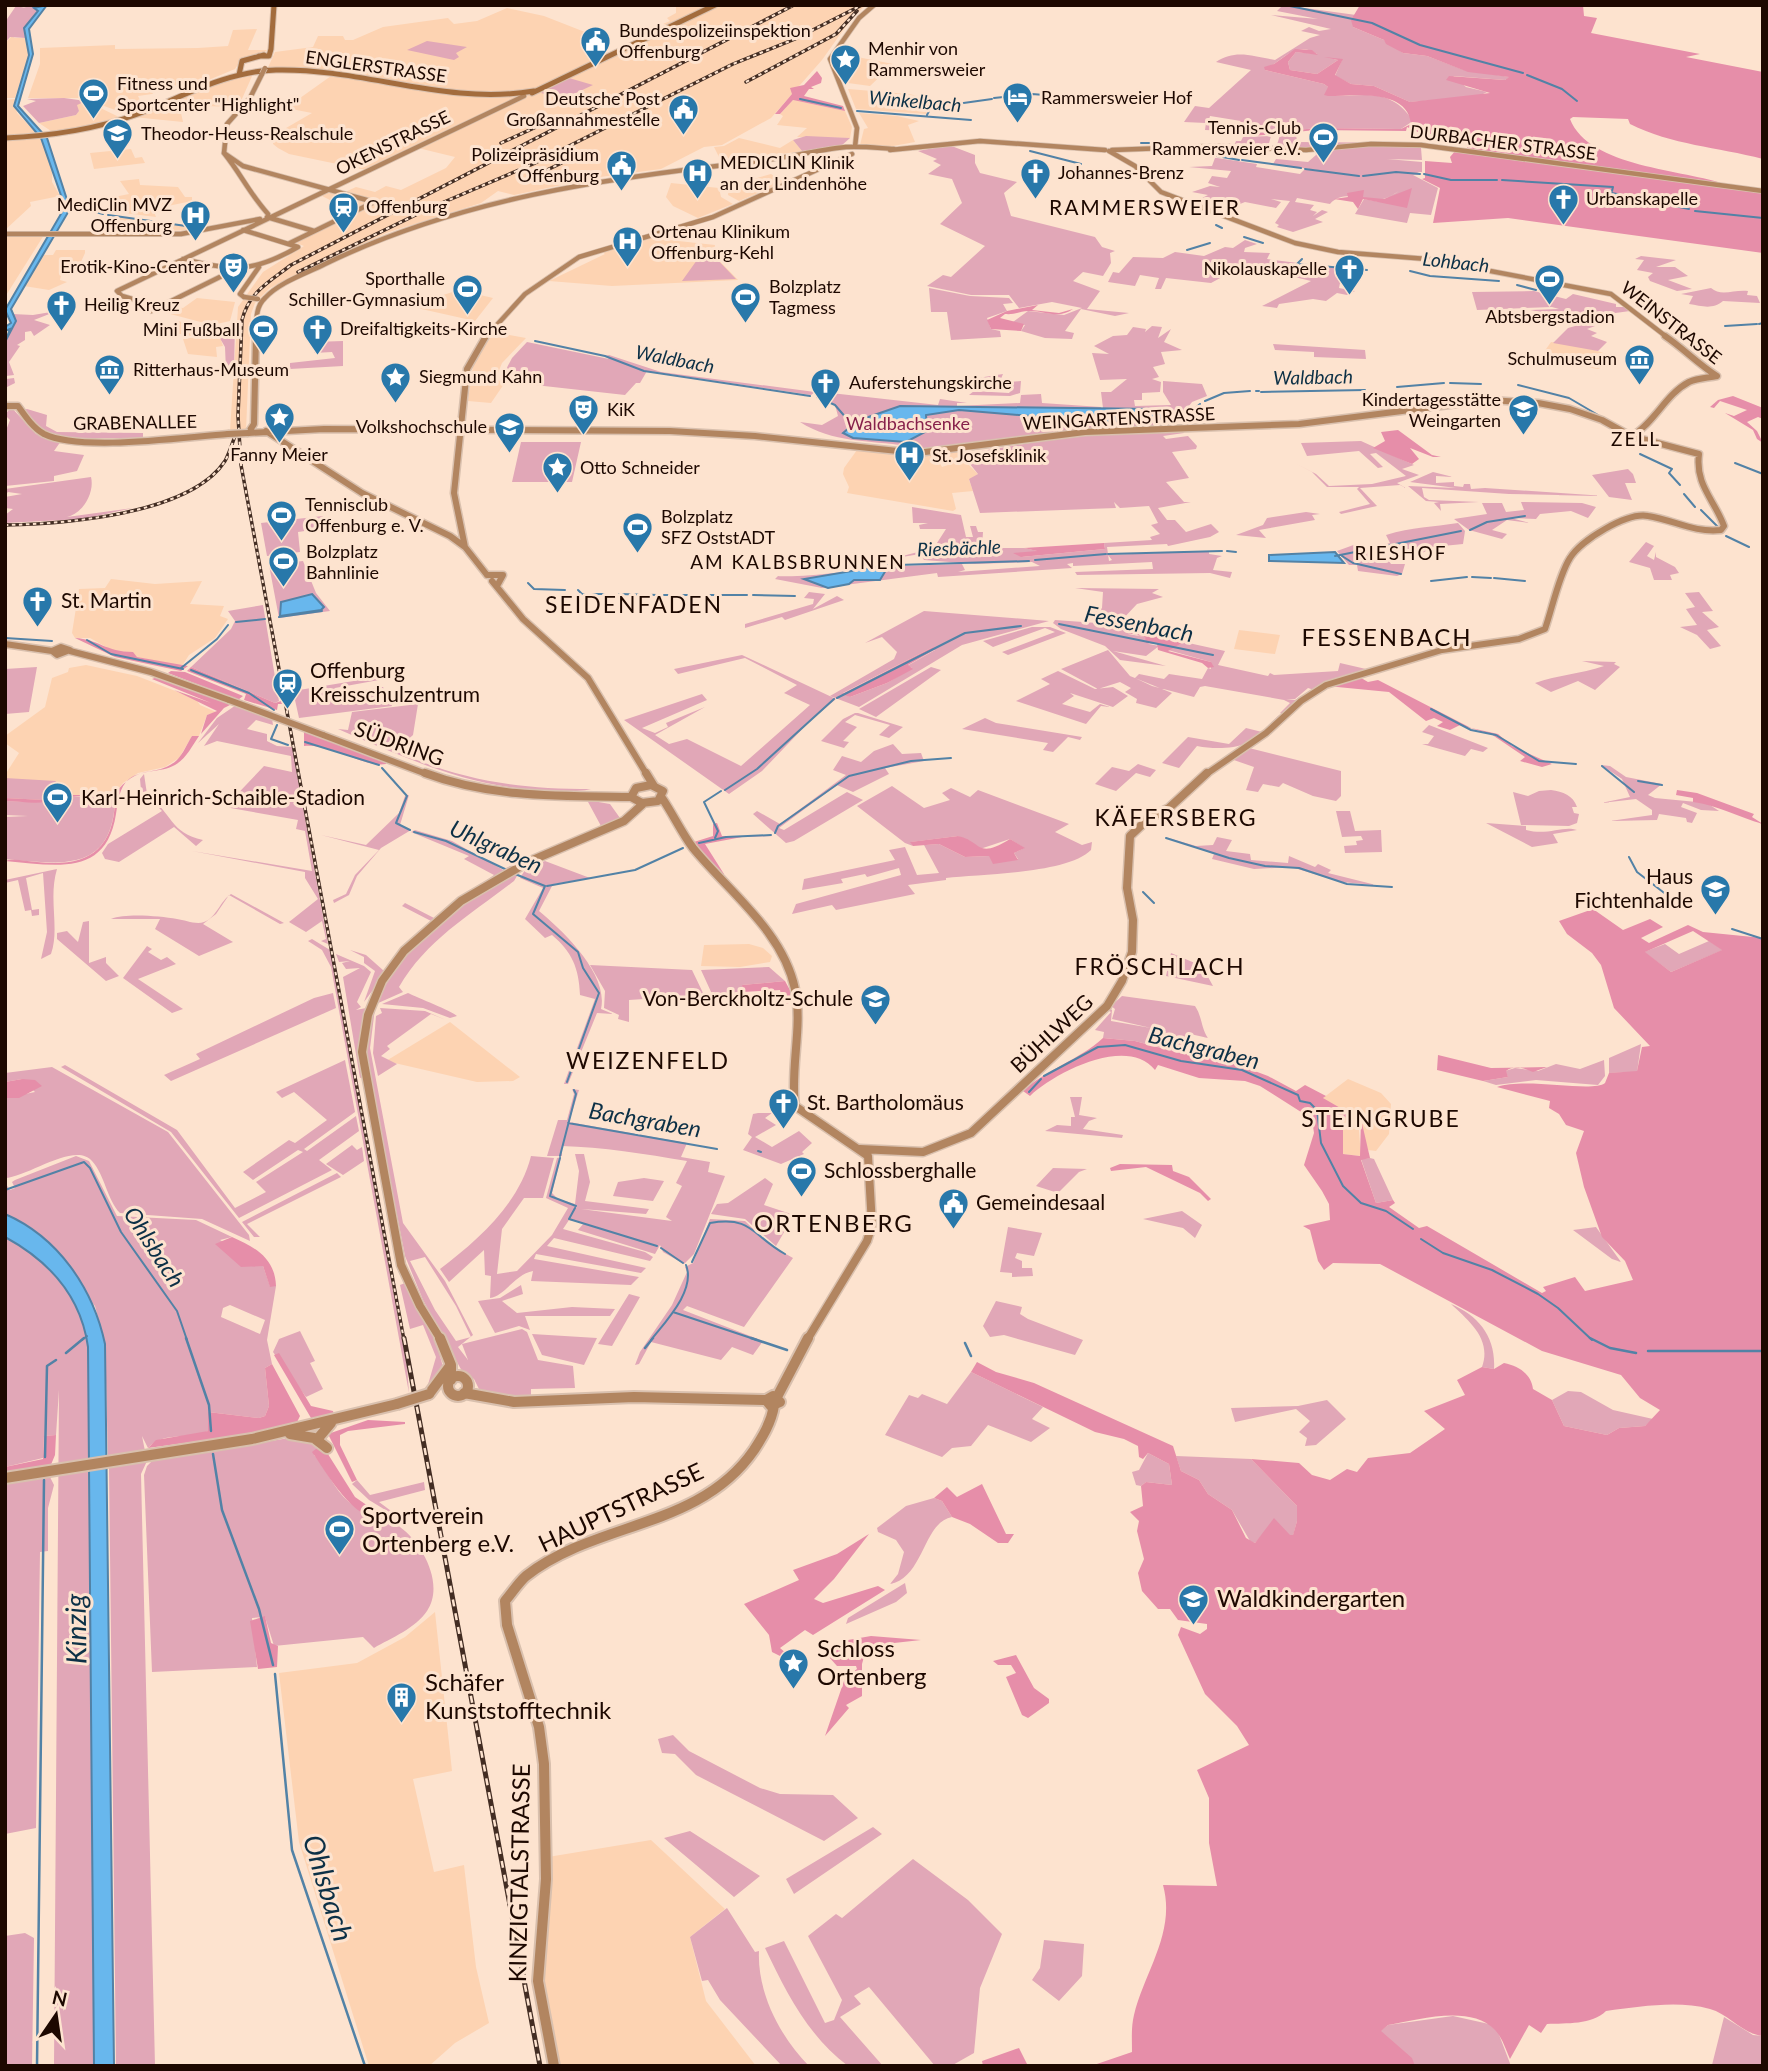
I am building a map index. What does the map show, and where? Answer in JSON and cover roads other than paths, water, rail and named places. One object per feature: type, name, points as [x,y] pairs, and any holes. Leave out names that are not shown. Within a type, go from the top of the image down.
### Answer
[{"type":"main road","points":[[239,73],[242,61],[270,54],[274,37],[270,16],[274,5]]},
{"type":"main road","name":"OKENSTRASSE","points":[[526,95],[715,5]]},
{"type":"main road","name":"ENGLERSTRASSE","points":[[5,138],[52,135],[128,118],[239,73],[310,71],[452,92],[526,95]]},
{"type":"street","points":[[452,1384],[451,1365],[444,1344],[420,1306],[401,1265],[362,1052],[363,1031],[377,991],[419,937],[456,905],[509,872],[626,820],[644,803],[658,800],[663,791],[654,786],[588,678],[523,619],[457,534],[454,494],[464,379],[474,352],[525,294],[561,268],[596,251],[703,221],[840,162],[856,150],[855,119],[830,59],[859,18],[874,5]]},
{"type":"street","points":[[268,218],[246,190],[238,170],[224,153],[227,124],[250,98],[270,54]]},
{"type":"street","name":"OKENSTRASSE","points":[[159,307],[122,296],[117,291],[526,95]]},
{"type":"street","points":[[840,162],[845,155],[842,150],[855,140]]},
{"type":"street","name":"DURBACHER STRASSE","points":[[260,299],[280,286],[372,241],[491,203],[590,181],[842,150],[894,149],[981,141],[1109,150],[1225,146],[1306,150],[1371,144],[1421,145],[1763,191]]},
{"type":"street","name":"WEINSTRASSE","points":[[1109,150],[1135,166],[1161,192],[1236,223],[1295,243],[1338,252],[1427,259],[1548,280],[1617,296],[1644,322],[1675,342],[1696,363],[1717,376],[1688,382],[1673,394],[1648,428],[1632,436]]},
{"type":"street","points":[[224,153],[243,166],[372,200],[372,203],[290,243]]},
{"type":"street","points":[[250,221],[268,218]]},
{"type":"street","points":[[5,234],[192,233],[268,218],[314,232]]},
{"type":"street","points":[[183,259],[234,271],[246,271],[298,247],[243,230]]},
{"type":"street","points":[[248,433],[254,424],[257,310],[260,299],[240,295],[258,267]]},
{"type":"street","points":[[151,311],[234,271]]},
{"type":"street","points":[[246,271],[252,280]]},
{"type":"street","name":"WEINGARTENSTRASSE","points":[[267,431],[719,433],[917,453],[1045,435],[1118,430],[1256,427],[1501,399],[1570,409],[1605,421],[1632,436],[1671,444],[1699,454],[1696,472],[1698,484],[1720,516],[1721,530],[1702,532],[1638,514],[1596,535],[1570,557],[1545,629],[1518,639],[1441,650],[1344,678],[1308,695],[1266,733],[1218,763],[1169,808],[1148,819]]},
{"type":"street","name":"GRABENALLEE","points":[[5,406],[16,406],[41,433],[53,438],[128,440],[267,431]]},
{"type":"street","points":[[254,424],[362,493],[434,529],[457,534]]},
{"type":"street","name":"SÜDRING","points":[[5,644],[53,650],[67,647],[69,652],[151,672],[467,785],[527,794],[635,793]]},
{"type":"street","points":[[616,824],[630,811],[645,771]]},
{"type":"street","points":[[635,793],[654,786]]},
{"type":"street","points":[[635,793],[644,803]]},
{"type":"street","points":[[658,800],[777,947],[789,967],[797,1005],[792,1050],[794,1106],[863,1151]]},
{"type":"street","name":"BÜHLWEG","points":[[863,1151],[883,1149],[923,1152],[971,1133],[1107,1006],[1122,981],[1132,952],[1133,920],[1127,888],[1128,842],[1134,831],[1148,819]]},
{"type":"street","name":"HAUPTSTRASSE","points":[[505,1601],[527,1577],[556,1560],[668,1516],[720,1487],[747,1465],[756,1452],[772,1401],[867,1241],[872,1225],[871,1165],[863,1151]]},
{"type":"street","points":[[429,1394],[451,1365]]},
{"type":"street","points":[[5,1478],[313,1427],[397,1404],[468,1380],[467,1389]]},
{"type":"street","points":[[452,1384],[481,1395],[514,1402],[683,1396],[772,1401]]},
{"type":"street","points":[[317,1437],[331,1423]]},
{"type":"street","points":[[313,1427],[310,1432],[317,1437]]},
{"type":"street","points":[[280,1433],[317,1437]]},
{"type":"street","name":"KINZIGTALSTRASSE","points":[[505,1601],[509,1630],[539,1727],[544,1764],[546,1879],[538,1981],[554,2066]]},
{"type":"water","points":[[47,5],[29,29],[33,54],[18,106],[47,138],[70,209],[11,309],[16,321],[5,342],[10,329],[5,331],[5,327],[11,323],[5,310],[65,207],[41,138],[14,106],[29,55],[24,28],[38,11],[34,8]]},
{"type":"water","points":[[900,406],[1155,409],[1172,418],[1100,422],[959,410],[926,415],[927,431],[906,442],[853,438],[843,433],[857,421]]},
{"type":"water","points":[[1335,552],[1344,563],[1269,561],[1269,555]]},
{"type":"water","points":[[893,564],[899,566],[886,570],[880,580],[854,580],[849,584],[828,588],[804,579]]},
{"type":"water","points":[[312,594],[324,607],[321,610],[280,616],[281,602]]},
{"type":"water","points":[[5,1214],[24,1224],[57,1250],[82,1284],[92,1303],[105,1344],[114,2066],[94,2066],[88,1347],[78,1312],[60,1282],[36,1257],[5,1237]]},
{"type":"waterway","points":[[1285,5],[1372,23],[1420,45],[1523,73]]},
{"type":"waterway","points":[[1527,75],[1562,89],[1577,101]]},
{"type":"waterway","points":[[994,98],[1032,94],[1107,100]]},
{"type":"waterway","name":"Winkelbach","points":[[800,99],[841,108]]},
{"type":"waterway","points":[[935,107],[992,99]]},
{"type":"waterway","points":[[927,115],[931,107]]},
{"type":"waterway","name":"Winkelbach","points":[[857,111],[971,120]]},
{"type":"waterway","points":[[1141,143],[1149,143]]},
{"type":"waterway","points":[[1152,144],[1160,145]]},
{"type":"waterway","points":[[1178,149],[1239,160]]},
{"type":"waterway","name":"Lohbach","points":[[1030,151],[1081,164]]},
{"type":"waterway","points":[[1242,160],[1301,168]]},
{"type":"waterway","points":[[1305,169],[1359,176]]},
{"type":"waterway","points":[[1363,176],[1396,172],[1420,174]]},
{"type":"waterway","points":[[1424,174],[1451,180],[1497,180]]},
{"type":"waterway","points":[[1502,180],[1613,187],[1612,191]]},
{"type":"waterway","points":[[1612,193],[1689,209]]},
{"type":"waterway","points":[[70,205],[103,214]]},
{"type":"waterway","points":[[1695,211],[1763,218]]},
{"type":"waterway","points":[[108,215],[186,226]]},
{"type":"waterway","name":"Lohbach","points":[[1216,225],[1222,228]]},
{"type":"waterway","name":"Lohbach","points":[[1244,237],[1263,243]]},
{"type":"waterway","points":[[1187,250],[1210,243]]},
{"type":"waterway","name":"Lohbach","points":[[1302,259],[1297,264],[1367,270]]},
{"type":"waterway","name":"Lohbach","points":[[1410,271],[1430,276],[1499,281]]},
{"type":"waterway","name":"Lohbach","points":[[1517,285],[1536,290]]},
{"type":"waterway","points":[[1759,324],[1763,323]]},
{"type":"waterway","points":[[1725,326],[1757,324]]},
{"type":"waterway","name":"Waldbach","points":[[535,341],[605,356],[644,371],[810,396]]},
{"type":"waterway","name":"Waldbach","points":[[1397,387],[1444,383]]},
{"type":"waterway","points":[[1450,383],[1481,384]]},
{"type":"waterway","points":[[1518,385],[1569,398],[1598,415]]},
{"type":"waterway","name":"Waldbach","points":[[1261,392],[1365,390]]},
{"type":"waterway","name":"Waldbach","points":[[1205,401],[1224,393],[1250,391]]},
{"type":"waterway","name":"Waldbach","points":[[817,397],[835,405],[847,419]]},
{"type":"waterway","name":"Waldbach","points":[[1184,418],[1200,404]]},
{"type":"waterway","points":[[1634,439],[1642,444]]},
{"type":"waterway","points":[[1648,446],[1661,446]]},
{"type":"waterway","points":[[1640,454],[1672,469],[1669,473],[1680,485]]},
{"type":"waterway","points":[[1735,463],[1763,474]]},
{"type":"waterway","points":[[1684,494],[1695,507]]},
{"type":"waterway","points":[[1701,510],[1718,527]]},
{"type":"waterway","points":[[1470,530],[1487,522],[1525,516]]},
{"type":"waterway","name":"Riesbächle","points":[[1335,556],[1461,531]]},
{"type":"waterway","points":[[1726,536],[1749,547]]},
{"type":"waterway","name":"Riesbächle","points":[[1108,554],[1222,551]]},
{"type":"waterway","name":"Riesbächle","points":[[1227,551],[1236,552]]},
{"type":"waterway","name":"Riesbächle","points":[[1035,560],[1106,554]]},
{"type":"waterway","name":"Riesbächle","points":[[1342,556],[1353,563],[1401,574]]},
{"type":"waterway","name":"Riesbächle","points":[[897,565],[1029,561]]},
{"type":"waterway","name":"Riesbächle","points":[[1431,581],[1467,577]]},
{"type":"waterway","points":[[1472,577],[1491,578]]},
{"type":"waterway","points":[[1494,578],[1525,581]]},
{"type":"waterway","name":"Riesbächle","points":[[528,583],[534,589],[565,590]]},
{"type":"waterway","name":"Riesbächle","points":[[578,590],[582,594],[614,594]]},
{"type":"waterway","name":"Riesbächle","points":[[619,594],[658,595]]},
{"type":"waterway","name":"Riesbächle","points":[[664,595],[699,595]]},
{"type":"waterway","name":"Riesbächle","points":[[708,595],[747,595]]},
{"type":"waterway","name":"Riesbächle","points":[[753,595],[795,596]]},
{"type":"waterway","name":"Riesbächle","points":[[279,617],[322,611]]},
{"type":"waterway","name":"Riesbächle","points":[[236,622],[265,619]]},
{"type":"waterway","name":"Fessenbach","points":[[1059,624],[1213,655]]},
{"type":"waterway","name":"Riesbächle","points":[[181,668],[217,639],[228,625]]},
{"type":"waterway","points":[[837,698],[965,633],[1021,626]]},
{"type":"waterway","name":"Uhlgraben","points":[[5,638],[52,641]]},
{"type":"waterway","name":"Uhlgraben","points":[[87,640],[111,654],[183,669]]},
{"type":"waterway","name":"Uhlgraben","points":[[191,670],[249,693],[274,710]]},
{"type":"waterway","points":[[725,790],[757,769],[834,699]]},
{"type":"waterway","name":"Fessenbach","points":[[1431,709],[1471,730],[1496,735],[1539,761],[1576,764]]},
{"type":"waterway","name":"Uhlgraben","points":[[277,725],[271,739],[288,745]]},
{"type":"waterway","name":"Uhlgraben","points":[[305,742],[379,765]]},
{"type":"waterway","points":[[775,833],[778,826],[849,776],[911,761],[951,758]]},
{"type":"waterway","name":"Fessenbach","points":[[1602,766],[1634,792]]},
{"type":"waterway","name":"Uhlgraben","points":[[382,768],[407,796],[396,823],[410,830]]},
{"type":"waterway","points":[[1638,781],[1662,785]]},
{"type":"waterway","points":[[715,838],[718,831],[704,802],[721,791]]},
{"type":"waterway","name":"Uhlgraben","points":[[414,832],[446,841],[507,870]]},
{"type":"waterway","points":[[699,843],[726,837],[771,835]]},
{"type":"waterway","points":[[1166,838],[1229,858],[1265,866],[1299,868],[1347,884],[1392,887]]},
{"type":"waterway","points":[[547,886],[635,870],[683,848]]},
{"type":"waterway","name":"Fessenbach","points":[[1629,857],[1637,872],[1676,902]]},
{"type":"waterway","name":"Uhlgraben","points":[[515,874],[545,886],[533,914],[578,952],[583,968],[599,993],[567,1082]]},
{"type":"waterway","points":[[1143,892],[1154,903]]},
{"type":"waterway","name":"Fessenbach","points":[[1732,929],[1763,939]]},
{"type":"waterway","name":"Bachgraben","points":[[1044,1076],[1098,1047],[1125,1045],[1181,1061],[1242,1070],[1298,1095],[1300,1101],[1310,1103],[1317,1110],[1321,1143],[1343,1186],[1361,1203],[1386,1211],[1413,1229]]},
{"type":"waterway","name":"Bachgraben","points":[[1029,1092],[1041,1079]]},
{"type":"waterway","name":"Uhlgraben","points":[[568,1123],[576,1094],[574,1090]]},
{"type":"waterway","name":"Uhlgraben","points":[[560,1156],[568,1123]]},
{"type":"waterway","name":"Bachgraben","points":[[568,1123],[717,1149]]},
{"type":"waterway","name":"Uhlgraben","points":[[560,1158],[550,1196],[576,1206]]},
{"type":"waterway","name":"Ohlsbach","points":[[5,1190],[84,1162],[90,1168],[121,1232],[177,1311],[187,1340]]},
{"type":"waterway","name":"Uhlgraben","points":[[575,1208],[569,1219],[657,1246]]},
{"type":"waterway","points":[[692,1262],[710,1223],[735,1222],[744,1225],[785,1254]]},
{"type":"waterway","name":"Bachgraben","points":[[1421,1239],[1443,1253],[1492,1270],[1538,1294],[1558,1308],[1592,1340]]},
{"type":"waterway","points":[[661,1248],[683,1263]]},
{"type":"waterway","points":[[673,1312],[687,1285],[686,1265]]},
{"type":"waterway","points":[[651,1340],[673,1312]]},
{"type":"waterway","points":[[673,1312],[787,1350]]},
{"type":"waterway","points":[[82,1340],[87,1336]]},
{"type":"waterway","points":[[66,1353],[84,1338]]},
{"type":"waterway","name":"Ohlsbach","points":[[186,1338],[209,1405],[211,1431]]},
{"type":"waterway","points":[[645,1348],[653,1338]]},
{"type":"waterway","name":"Bachgraben","points":[[1590,1338],[1610,1348],[1636,1353]]},
{"type":"waterway","points":[[965,1343],[971,1356]]},
{"type":"waterway","name":"Bachgraben","points":[[1648,1351],[1763,1351]]},
{"type":"waterway","points":[[45,1457],[47,1366],[56,1360]]},
{"type":"waterway","name":"Ohlsbach","points":[[213,1454],[222,1510],[259,1609],[273,1665]]},
{"type":"waterway","points":[[37,2066],[44,1480]]},
{"type":"waterway","name":"Ohlsbach","points":[[275,1674],[292,1850],[365,2066]]},
{"type":"railway","points":[[404,1340],[241,465],[238,416],[242,320],[255,295],[291,265],[794,5]]},
{"type":"railway","points":[[298,272],[430,208],[533,164],[733,64],[795,39],[862,5]]},
{"type":"railway","points":[[746,82],[836,34],[857,11]]},
{"type":"railway","points":[[501,143],[545,123]]},
{"type":"railway","points":[[547,170],[576,156]]},
{"type":"railway","points":[[5,525],[91,519],[155,505],[184,494],[208,479],[225,461],[235,436]]},
{"type":"railway","points":[[404,1338],[540,2066]]},
{"type":"place","name":"Bundespolizeiinspektion Offenburg","points":[[596,68]]},
{"type":"place","name":"Menhir von Rammersweier","points":[[845,86]]},
{"type":"place","name":"Fitness und Sportcenter \"Highlight\"","points":[[94,121]]},
{"type":"place","name":"Rammersweier Hof","points":[[1018,125]]},
{"type":"place","name":"Deutsche Post Großannahmestelle","points":[[683,136]]},
{"type":"place","name":"Theodor-Heuss-Realschule","points":[[118,161]]},
{"type":"place","name":"Tennis-Club Rammersweier e.V.","points":[[1324,165]]},
{"type":"place","name":"Polizeipräsidium Offenburg","points":[[622,192]]},
{"type":"place","name":"MEDICLIN Klinik an der Lindenhöhe","points":[[697,200]]},
{"type":"place","name":"Johannes-Brenz","points":[[1035,200]]},
{"type":"place","name":"Urbanskapelle","points":[[1563,226]]},
{"type":"place","name":"Offenburg","points":[[343,234]]},
{"type":"place","name":"MediClin MVZ Offenburg","points":[[195,242]]},
{"type":"place","name":"Ortenau Klinikum Offenburg-Kehl","points":[[628,269]]},
{"type":"place","name":"Erotik-Kino-Center","points":[[233,294]]},
{"type":"place","name":"Nikolauskapelle","points":[[1350,296]]},
{"type":"place","name":"Abtsbergstadion","points":[[1550,306]]},
{"type":"place","name":"Sporthalle Schiller-Gymnasium","points":[[468,316]]},
{"type":"place","name":"Bolzplatz Tagmess","points":[[746,324]]},
{"type":"place","name":"Heilig Kreuz","points":[[61,332]]},
{"type":"place","name":"Dreifaltigkeits-Kirche","points":[[317,356]]},
{"type":"place","name":"Mini Fußball","points":[[263,357]]},
{"type":"place","name":"Schulmuseum","points":[[1640,386]]},
{"type":"place","name":"Ritterhaus-Museum","points":[[110,397]]},
{"type":"place","name":"Siegmund Kahn","points":[[396,404]]},
{"type":"place","name":"Auferstehungskirche","points":[[826,410]]},
{"type":"place","name":"KiK","points":[[584,437]]},
{"type":"place","name":"Kindertagesstätte Weingarten","points":[[1524,437]]},
{"type":"place","name":"Fanny Meier","points":[[279,444]]},
{"type":"place","name":"Volkshochschule","points":[[510,454]]},
{"type":"place","name":"St. Josefsklinik","points":[[909,483]]},
{"type":"place","name":"Otto Schneider","points":[[557,495]]},
{"type":"place","name":"Tennisclub Offenburg e. V.","points":[[282,542]]},
{"type":"place","name":"Bolzplatz SFZ OststADT","points":[[638,554]]},
{"type":"place","name":"Bolzplatz Bahnlinie","points":[[283,589]]},
{"type":"place","name":"St. Martin","points":[[38,628]]},
{"type":"place","name":"Offenburg Kreisschulzentrum","points":[[287,710]]},
{"type":"place","name":"Karl-Heinrich-Schaible-Stadion","points":[[58,825]]},
{"type":"place","name":"Haus Fichtenhalde","points":[[1716,916]]},
{"type":"place","name":"Von-Berckholtz-Schule","points":[[876,1026]]},
{"type":"place","name":"St. Bartholomäus","points":[[784,1130]]},
{"type":"place","name":"Schlossberghalle","points":[[801,1198]]},
{"type":"place","name":"Gemeindesaal","points":[[953,1230]]},
{"type":"place","name":"Sportverein Ortenberg e.V.","points":[[339,1557]]},
{"type":"place","name":"Waldkindergarten","points":[[1194,1626]]},
{"type":"place","name":"Schloss Ortenberg","points":[[794,1690]]},
{"type":"place","name":"Schäfer Kunststofftechnik","points":[[402,1724]]},
{"type":"district","name":"RAMMERSWEIER","points":[[1145,208]]},
{"type":"district","name":"ZELL","points":[[1636,439]]},
{"type":"district","name":"RIESHOF","points":[[1401,553]]},
{"type":"district","name":"AM KALBSBRUNNEN","points":[[798,562]]},
{"type":"district","name":"SEIDENFADEN","points":[[634,605]]},
{"type":"district","name":"FESSENBACH","points":[[1387,638]]},
{"type":"district","name":"KÄFERSBERG","points":[[1176,818]]},
{"type":"district","name":"FRÖSCHLACH","points":[[1160,967]]},
{"type":"district","name":"WEIZENFELD","points":[[648,1061]]},
{"type":"district","name":"STEINGRUBE","points":[[1381,1119]]},
{"type":"district","name":"ORTENBERG","points":[[834,1224]]},
{"type":"park label","name":"Waldbachsenke","points":[[908,424]]},
{"type":"water label","name":"Kinzig","points":[[76,1629]]}]
